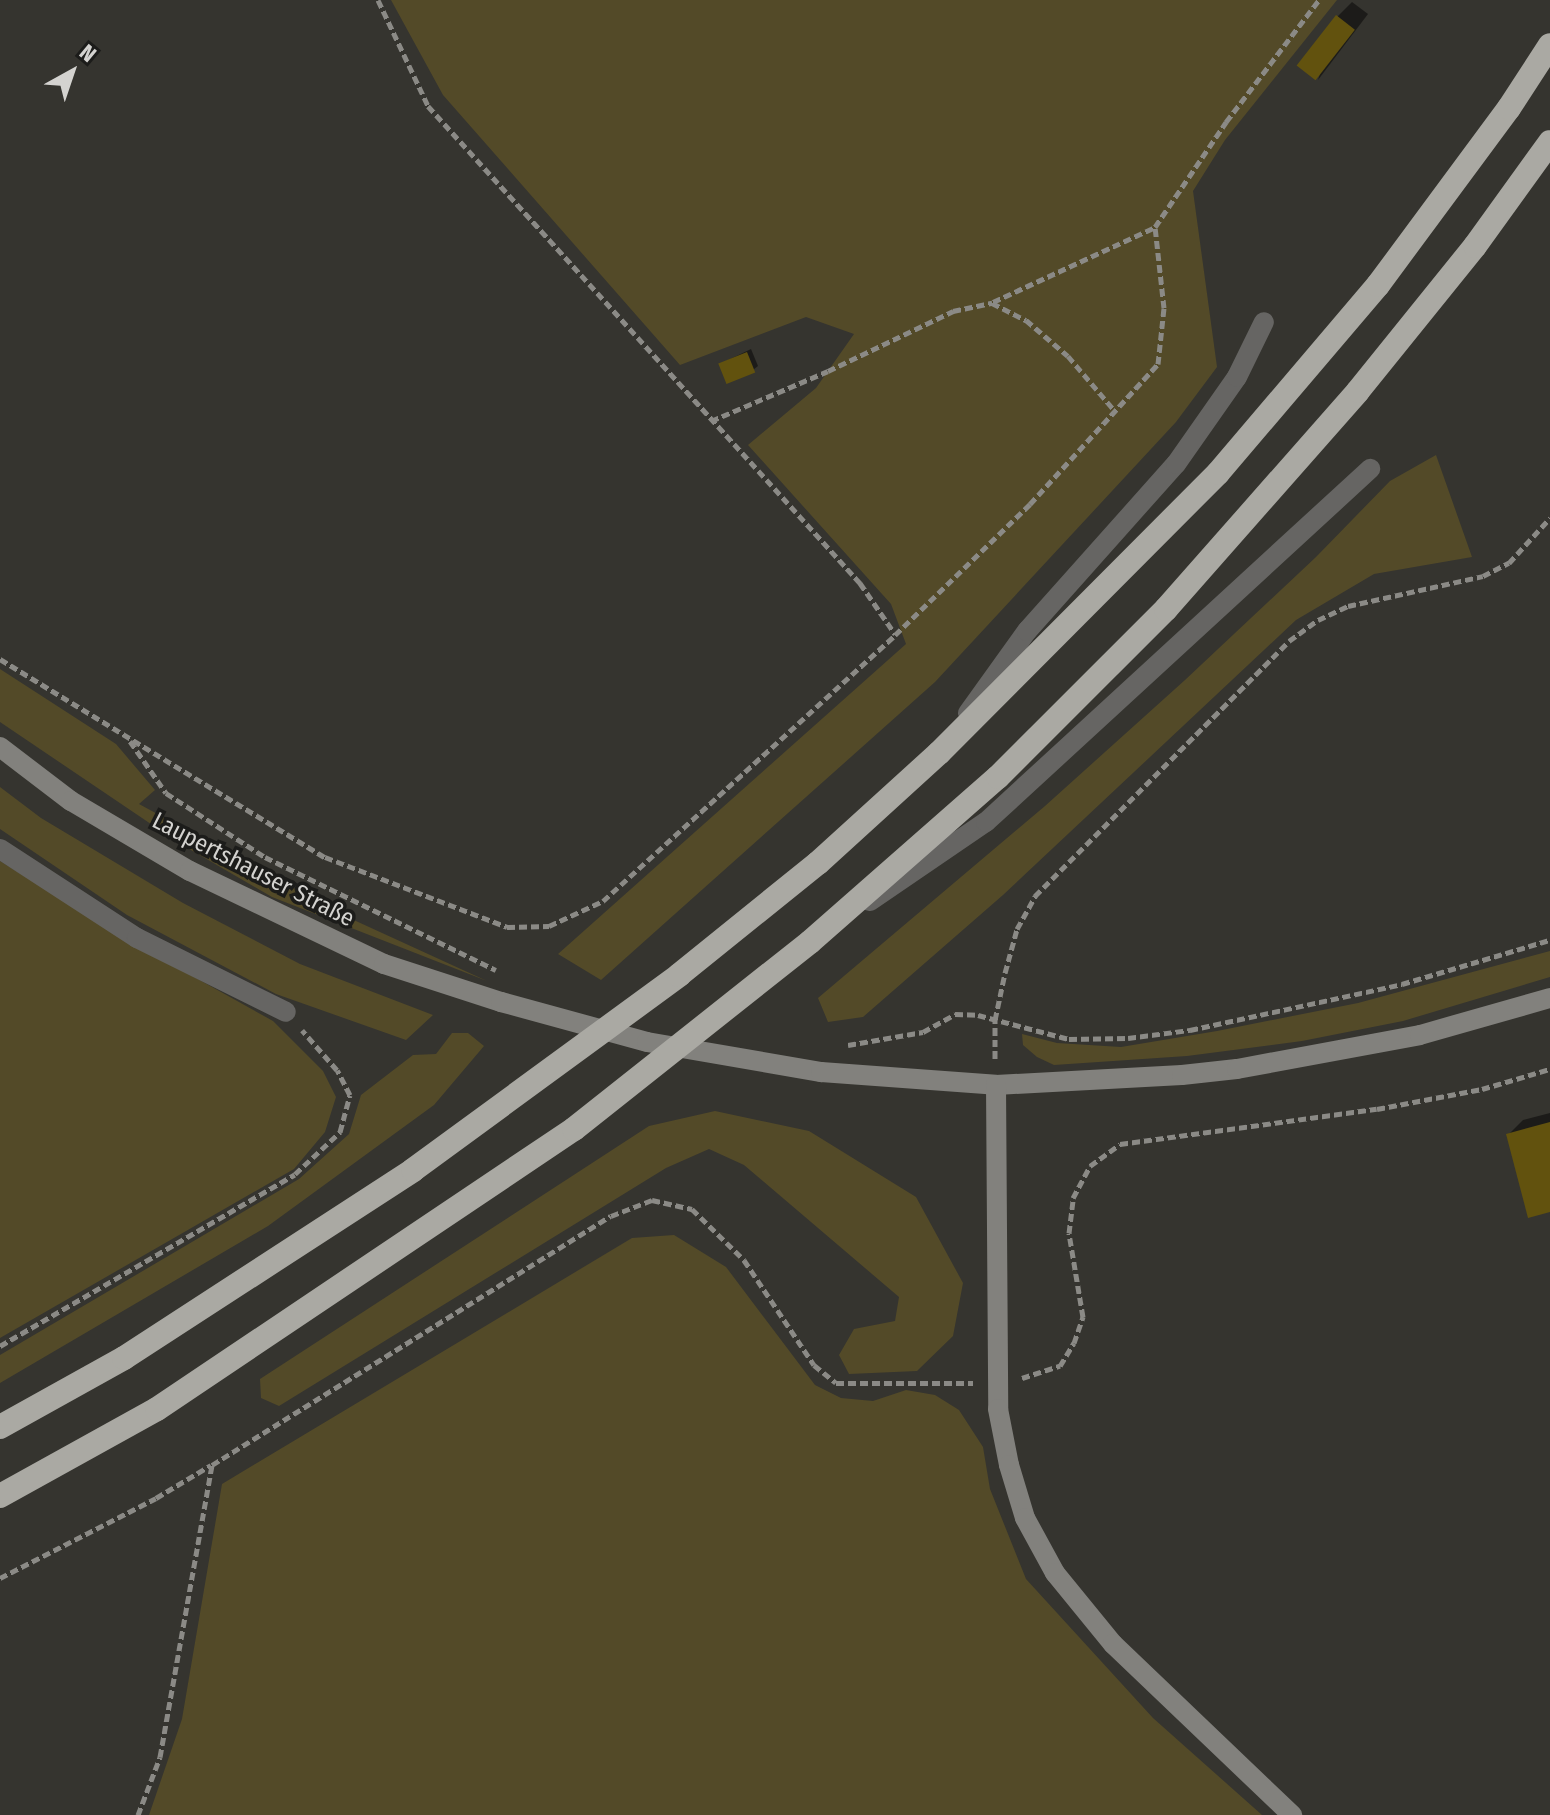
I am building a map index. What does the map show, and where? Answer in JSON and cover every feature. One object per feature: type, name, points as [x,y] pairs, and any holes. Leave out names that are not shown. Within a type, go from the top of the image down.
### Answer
[{"type":"highway","points":[[0,1427],[124,1358],[413,1170],[679,975],[818,863],[939,753],[1228,461],[1378,285],[1509,108],[1550,45]]},
{"type":"highway","points":[[0,1496],[157,1409],[574,1129],[810,942],[998,777],[1166,609],[1358,391],[1475,246],[1550,142]]},
{"type":"main road","name":"Laupertshauser Straße","points":[[0,747],[71,801],[190,871],[384,964],[501,1002],[647,1042],[821,1072],[996,1085],[1123,1080],[1237,1069],[1420,1035],[1550,998]]},
{"type":"main road","points":[[996,1085],[997,1380],[1003,1435],[1025,1518],[1055,1573],[1113,1644],[1292,1815]]},
{"type":"lane","points":[[939,753],[1027,631],[1176,464],[1237,377],[1264,322]]},
{"type":"lane","points":[[810,942],[986,822],[1370,469]]},
{"type":"lane","points":[[0,849],[137,938],[286,1012]]},
{"type":"path","points":[[378,0],[428,106],[860,583],[895,635]]},
{"type":"path","points":[[711,421],[828,371],[953,311],[992,303],[1155,227],[1226,122],[1319,0]]},
{"type":"path","points":[[0,659],[325,857],[507,927],[549,926],[603,901],[895,635],[1030,504],[1158,364],[1164,308],[1155,227]]},
{"type":"path","points":[[992,303],[1026,320],[1068,356],[1115,411]]},
{"type":"path","points":[[996,1085],[995,1020],[1017,929],[1035,896],[1289,641],[1318,620],[1348,606],[1483,576],[1509,563],[1550,518]]},
{"type":"path","points":[[129,740],[166,793],[265,857],[499,972]]},
{"type":"path","points":[[844,1046],[923,1032],[955,1014],[995,1020],[1069,1039],[1128,1038],[1190,1030],[1402,984],[1550,940]]},
{"type":"path","points":[[0,1346],[295,1174],[340,1132],[350,1095],[337,1070],[286,1012]]},
{"type":"path","points":[[0,1578],[156,1498],[611,1216],[652,1200],[692,1209],[703,1219],[744,1260],[814,1365],[836,1383],[962,1384],[1029,1377],[1060,1366],[1074,1343],[1083,1317],[1069,1233],[1073,1198],[1090,1166],[1120,1144],[1377,1109],[1482,1089],[1550,1069]]},
{"type":"path","points":[[138,1815],[160,1757],[212,1465]]},
{"type":"shaded area","points":[[391,0],[1337,0],[1225,140],[1193,191],[1217,367],[1176,422],[935,682],[601,980],[558,954],[906,644],[891,604],[748,445],[816,388],[854,334],[806,317],[680,365],[443,95]]},
{"type":"shaded area","points":[[1436,455],[1472,557],[1374,574],[1296,620],[1003,895],[863,1017],[828,1022],[818,998],[1045,806],[1185,680],[1316,557],[1390,481]]},
{"type":"shaded area","points":[[0,669],[116,744],[155,790],[139,804],[345,916],[487,981],[272,897],[179,843],[0,722]]},
{"type":"shaded area","points":[[0,787],[41,818],[183,903],[300,964],[433,1015],[406,1040],[276,994],[127,915],[0,829]]},
{"type":"shaded area","points":[[0,861],[126,939],[273,1021],[323,1071],[336,1097],[325,1132],[294,1169],[0,1338]]},
{"type":"shaded area","points":[[1550,951],[1550,977],[1403,1021],[1302,1041],[1187,1056],[1054,1065],[1037,1057],[1023,1045],[1022,1034],[1057,1043],[1121,1047],[1217,1031],[1358,1003]]},
{"type":"shaded area","points":[[452,1033],[468,1033],[484,1046],[434,1105],[268,1226],[0,1383],[0,1355],[299,1179],[349,1134],[361,1095],[413,1055],[436,1054]]},
{"type":"shaded area","points":[[715,1111],[809,1131],[916,1197],[963,1283],[953,1336],[917,1371],[849,1374],[839,1355],[854,1329],[895,1321],[899,1297],[744,1165],[709,1149],[666,1168],[279,1406],[261,1398],[260,1379],[649,1126]]},
{"type":"shaded area","points":[[674,1235],[726,1267],[815,1385],[841,1398],[873,1401],[906,1390],[935,1395],[959,1410],[983,1447],[990,1489],[1026,1579],[1153,1718],[1262,1815],[149,1815],[182,1719],[222,1484],[632,1238]]},
{"type":"building","points":[[1336,15],[1355,30],[1316,80],[1297,65]]},
{"type":"building","points":[[747,352],[755,372],[726,384],[718,364]]},
{"type":"building","points":[[1550,1122],[1550,1212],[1528,1218],[1506,1134]]}]
